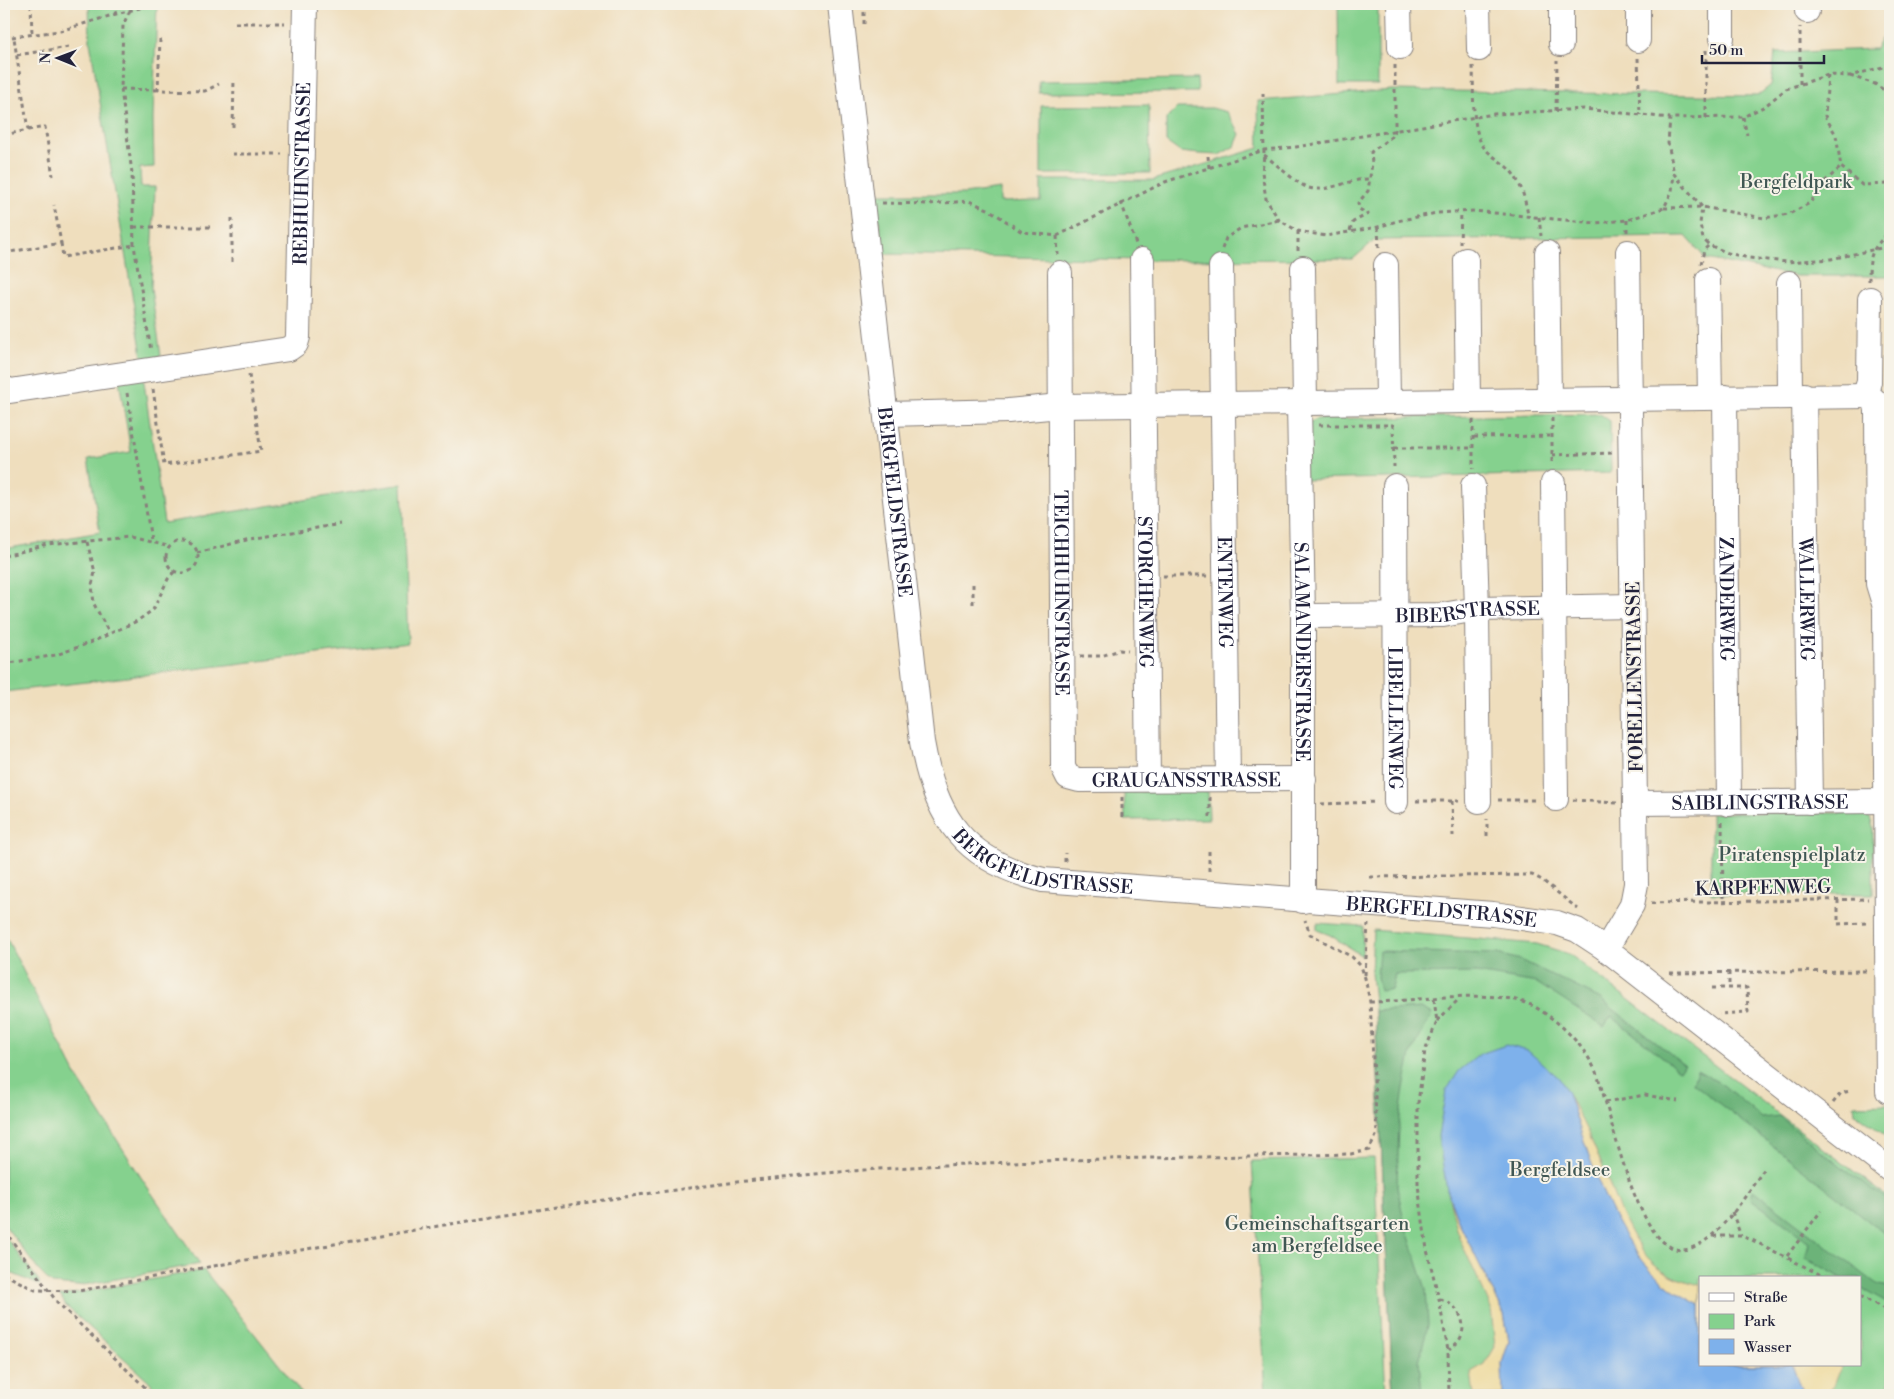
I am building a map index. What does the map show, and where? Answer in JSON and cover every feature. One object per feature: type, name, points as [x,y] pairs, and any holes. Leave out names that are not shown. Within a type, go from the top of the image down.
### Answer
[{"type":"street","name":"BERGFELDSTRASSE","points":[[840,4],[925,758],[928,774],[940,806],[958,833],[984,857],[1014,871],[1043,880],[1306,912],[1493,914],[1546,920],[1578,930],[1606,949],[1890,1170]]},
{"type":"street","points":[[1399,4],[1400,47]]},
{"type":"street","points":[[1478,4],[1480,49]]},
{"type":"street","points":[[1560,4],[1561,44]]},
{"type":"street","points":[[1638,4],[1638,40]]},
{"type":"street","points":[[1722,4],[1722,38]]},
{"type":"street","name":"REBHUHNSTRASSE","points":[[153,377],[289,349],[296,344],[298,337],[299,13]]},
{"type":"street","name":"FORELLENSTRASSE","points":[[1606,949],[1632,905],[1636,884],[1628,252]]},
{"type":"street","points":[[1547,253],[1550,400]]},
{"type":"street","name":"STORCHENWEG","points":[[1142,260],[1148,779]]},
{"type":"street","points":[[1466,260],[1468,400]]},
{"type":"street","points":[[1386,265],[1388,401]]},
{"type":"street","name":"ENTENWEG","points":[[1221,267],[1228,779]]},
{"type":"street","name":"SALAMANDERSTRASSE","points":[[1303,268],[1302,403],[1306,912]]},
{"type":"street","name":"TEICHHUHNSTRASSE","points":[[1060,273],[1063,767],[1068,777]]},
{"type":"street","name":"ZANDERWEG","points":[[1708,280],[1717,397],[1726,811]]},
{"type":"street","name":"WALLERWEG","points":[[1789,283],[1797,395],[1810,802]]},
{"type":"street","points":[[1870,299],[1869,382],[1875,393],[1877,410],[1878,584],[1888,607],[1885,801],[1888,899],[1886,970],[1889,1091]]},
{"type":"street","points":[[4,388],[10,391],[125,374],[153,377]]},
{"type":"street","points":[[887,414],[1008,411],[1060,406],[1550,400],[1875,393]]},
{"type":"street","points":[[1553,483],[1556,799]]},
{"type":"street","name":"LIBELLENWEG","points":[[1395,486],[1396,802]]},
{"type":"street","points":[[1473,486],[1477,609],[1479,801]]},
{"type":"street","name":"BIBERSTRASSE","points":[[1303,616],[1443,614],[1477,609],[1632,606]]},
{"type":"street","name":"GRAUGANSSTRASSE","points":[[1068,777],[1079,780],[1304,779]]},
{"type":"street","name":"SAIBLINGSTRASSE","points":[[1635,803],[1726,811],[1810,802],[1885,801]]},
{"type":"path","points":[[31,4],[32,34]]},
{"type":"path","points":[[112,4],[116,14]]},
{"type":"path","points":[[133,4],[123,25],[121,89],[132,174],[134,245],[164,465],[261,451],[248,370]]},
{"type":"path","points":[[4,38],[60,31],[132,8],[154,4]]},
{"type":"path","points":[[864,4],[864,34]]},
{"type":"path","points":[[1800,84],[1800,17],[1807,7]]},
{"type":"path","points":[[235,23],[299,13]]},
{"type":"path","points":[[14,38],[28,130]]},
{"type":"path","points":[[1706,119],[1706,39],[1722,38]]},
{"type":"path","points":[[158,90],[160,39]]},
{"type":"path","points":[[1638,40],[1640,115]]},
{"type":"path","points":[[1556,111],[1557,51],[1561,44]]},
{"type":"path","points":[[16,55],[69,47]]},
{"type":"path","points":[[1350,231],[1353,222],[1368,214],[1359,209],[1358,203],[1367,195],[1371,179],[1372,164],[1370,152],[1391,137],[1395,130],[1394,53],[1400,47]]},
{"type":"path","points":[[1480,49],[1473,60],[1476,118],[1481,143],[1510,170],[1517,180],[1523,193],[1528,215]]},
{"type":"path","points":[[1850,76],[1890,65]]},
{"type":"path","points":[[861,202],[929,204],[969,201],[990,210],[1022,232],[1057,236],[1121,202],[1165,182],[1264,150],[1296,147],[1395,130],[1527,111],[1584,109],[1670,118],[1743,117],[1765,106],[1786,89],[1828,75],[1850,76],[1875,84],[1890,94]]},
{"type":"path","points":[[1828,75],[1825,116],[1836,135],[1841,167],[1862,185],[1890,184]]},
{"type":"path","points":[[233,127],[234,79]]},
{"type":"path","points":[[121,89],[205,91],[219,84]]},
{"type":"path","points":[[1263,93],[1264,155],[1262,172],[1266,199],[1279,220],[1298,232],[1326,236],[1437,213],[1460,212],[1528,215],[1596,223],[1627,220],[1664,208],[1702,207],[1764,218],[1789,214],[1810,203],[1823,183],[1841,167]]},
{"type":"path","points":[[1743,117],[1747,135]]},
{"type":"path","points":[[1664,208],[1672,191],[1674,174],[1668,143],[1670,118]]},
{"type":"path","points":[[4,135],[45,127],[53,176]]},
{"type":"path","points":[[232,154],[290,154]]},
{"type":"path","points":[[1264,155],[1302,185],[1310,188],[1360,178],[1371,179]]},
{"type":"path","points":[[1208,156],[1209,168]]},
{"type":"path","points":[[1674,174],[1702,207],[1700,224],[1703,239],[1709,245],[1742,256],[1787,262],[1831,259],[1873,248],[1890,246]]},
{"type":"path","points":[[1121,202],[1142,260]]},
{"type":"path","points":[[54,205],[63,257],[134,245]]},
{"type":"path","points":[[1460,212],[1459,249],[1466,260]]},
{"type":"path","points":[[232,214],[232,262]]},
{"type":"path","points":[[1221,267],[1220,253],[1226,238],[1241,228],[1279,220]]},
{"type":"path","points":[[134,227],[214,227]]},
{"type":"path","points":[[1870,299],[1869,261],[1873,248],[1890,231]]},
{"type":"path","points":[[4,252],[61,243]]},
{"type":"path","points":[[125,374],[132,434],[151,540]]},
{"type":"path","points":[[1468,400],[1472,412],[1474,437],[1473,486]]},
{"type":"path","points":[[1550,400],[1552,411],[1553,483]]},
{"type":"path","points":[[1388,401],[1393,425],[1395,486]]},
{"type":"path","points":[[1316,425],[1393,425]]},
{"type":"path","points":[[1474,437],[1552,436]]},
{"type":"path","points":[[1394,448],[1473,448]]},
{"type":"path","points":[[1552,455],[1632,452]]},
{"type":"path","points":[[197,553],[250,539],[341,524]]},
{"type":"path","points":[[4,556],[48,545],[130,536],[151,540],[170,547]]},
{"type":"path","points":[[87,541],[95,572],[92,585],[94,604],[109,634]]},
{"type":"path","points":[[179,542],[186,542],[194,547],[197,553],[196,563],[190,570],[182,573],[174,572],[169,567],[166,558],[170,547],[179,542]]},
{"type":"path","points":[[4,664],[56,654],[92,642],[137,621],[153,610],[168,579],[174,572]]},
{"type":"path","points":[[1145,576],[1226,576]]},
{"type":"path","points":[[972,584],[973,608]]},
{"type":"path","points":[[1062,656],[1101,656],[1120,650],[1146,651]]},
{"type":"path","points":[[1452,801],[1453,836]]},
{"type":"path","points":[[1723,902],[1726,811]]},
{"type":"path","points":[[1209,851],[1209,875]]},
{"type":"path","points":[[1056,863],[1065,865],[1065,853]]},
{"type":"path","points":[[1200,875],[1219,876]]},
{"type":"path","name":"KARPFENWEG","points":[[1648,903],[1888,899]]},
{"type":"path","points":[[1838,900],[1838,924],[1886,923]]},
{"type":"path","points":[[4,1274],[36,1290],[79,1291],[408,1230],[722,1184],[945,1164],[1351,1154],[1369,1150],[1377,1134],[1370,1002],[1365,978],[1361,966],[1352,957],[1310,934],[1306,912]]},
{"type":"path","points":[[1359,922],[1377,923]]},
{"type":"path","points":[[1365,978],[1368,922]]},
{"type":"path","points":[[1661,973],[1886,970]]},
{"type":"path","points":[[1729,972],[1729,988]]},
{"type":"path","points":[[1712,988],[1747,988],[1748,1012],[1716,1015]]},
{"type":"path","points":[[1370,1002],[1506,997],[1534,1006],[1561,1026],[1577,1044],[1596,1071],[1620,1155],[1638,1202],[1660,1240],[1674,1250],[1688,1249],[1712,1236],[1765,1168]]},
{"type":"path","points":[[1449,1395],[1448,1351],[1422,1213],[1418,1185],[1416,1144],[1418,1102],[1425,1050],[1437,1022],[1460,998]]},
{"type":"path","points":[[1434,999],[1437,1022]]},
{"type":"path","points":[[1832,1104],[1840,1093],[1850,1091]]},
{"type":"path","points":[[1605,1102],[1645,1095],[1678,1101]]},
{"type":"path","points":[[1787,1256],[1820,1211]]},
{"type":"path","points":[[1732,1212],[1741,1236]]},
{"type":"path","points":[[4,1230],[57,1302],[153,1395]]},
{"type":"path","points":[[1712,1236],[1741,1236],[1787,1256],[1823,1276]]},
{"type":"path","points":[[1862,1297],[1890,1312]]},
{"type":"path","points":[[1439,1299],[1449,1301],[1458,1310],[1464,1323],[1460,1339],[1448,1351]]},
{"type":"green space","points":[[89,4],[157,4],[153,119],[154,167],[140,168],[141,187],[155,187],[151,289],[161,356],[143,361],[90,42]]},
{"type":"green space","points":[[1338,4],[1378,4],[1378,85],[1339,85]]},
{"type":"green space","name":"Bergfeldpark","points":[[1890,24],[1890,276],[1797,276],[1706,259],[1686,236],[1375,240],[1353,259],[1142,260],[883,254],[876,194],[964,194],[1000,189],[1000,202],[1041,201],[1041,180],[1153,180],[1259,148],[1258,101],[1392,90],[1757,96],[1771,85],[1775,53],[1875,49]]},
{"type":"green space","points":[[1197,79],[1198,92],[1039,93],[1039,81]]},
{"type":"green space","points":[[1149,105],[1150,173],[1041,174],[1041,106]]},
{"type":"green space","points":[[1177,108],[1212,108],[1227,112],[1240,134],[1235,146],[1219,155],[1180,152],[1166,142],[1166,119]]},
{"type":"green space","points":[[143,375],[164,523],[402,484],[408,643],[4,692],[4,549],[100,532],[88,459],[131,452],[119,380]]},
{"type":"green space","points":[[1600,414],[1610,421],[1611,473],[1304,480],[1304,428],[1315,419]]},
{"type":"green space","points":[[1208,791],[1209,819],[1125,820],[1124,792]]},
{"type":"green space","name":"Piratenspielplatz","points":[[1711,813],[1864,813],[1870,818],[1873,827],[1873,894],[1711,894]]},
{"type":"green space","points":[[1317,923],[1363,926],[1362,956],[1330,935],[1317,930]]},
{"type":"green space","name":"Bergfeldsee","points":[[1373,930],[1537,944],[1569,954],[1890,1199],[1890,1395],[1393,1395],[1375,1011],[1371,973]]},
{"type":"green space","points":[[4,933],[78,1079],[144,1182],[200,1264],[77,1286],[52,1284],[39,1271],[4,1224]]},
{"type":"green space","points":[[1379,951],[1497,954],[1521,960],[1599,998],[1685,1065],[1679,1070],[1611,1016],[1604,1027],[1537,983],[1477,973],[1395,974],[1392,989],[1380,991],[1377,977]]},
{"type":"green space","points":[[1421,1008],[1432,1014],[1411,1054],[1404,1088],[1399,1125],[1397,1186],[1404,1221],[1426,1289],[1428,1325],[1419,1361],[1422,1395],[1393,1395],[1375,1011]]},
{"type":"green space","points":[[1697,1070],[1723,1085],[1762,1118],[1779,1116],[1841,1167],[1890,1201],[1890,1236],[1693,1083]]},
{"type":"green space","points":[[1890,1104],[1890,1139],[1855,1113],[1854,1105]]},
{"type":"green space","name":"Gemeinschaftsgarten am Bergfeldsee","points":[[1374,1158],[1386,1395],[1266,1395],[1252,1161]]},
{"type":"green space","points":[[1753,1190],[1878,1285],[1890,1287],[1890,1305],[1862,1289],[1862,1276],[1838,1276],[1806,1258],[1809,1242],[1751,1199]]},
{"type":"green space","points":[[4,1235],[39,1281],[39,1285],[4,1270]]},
{"type":"green space","points":[[204,1270],[303,1395],[161,1395],[148,1380],[66,1306],[60,1296]]},
{"type":"sand","points":[[1568,1093],[1593,1144],[1621,1213],[1637,1244],[1658,1267],[1678,1278],[1699,1285],[1699,1304],[1672,1288],[1648,1267],[1629,1242],[1613,1214],[1588,1154]]},
{"type":"sand","points":[[1447,1190],[1458,1221],[1504,1314],[1509,1341],[1502,1363],[1503,1395],[1474,1395],[1471,1372],[1485,1364],[1495,1347],[1491,1308],[1459,1237]]},
{"type":"sand","points":[[1792,1366],[1842,1366],[1829,1395],[1803,1395]]},
{"type":"water","name":"Bergfeldsee","points":[[1506,1045],[1528,1051],[1559,1078],[1568,1093],[1600,1185],[1613,1214],[1629,1242],[1648,1267],[1672,1288],[1699,1304],[1699,1366],[1792,1366],[1803,1395],[1503,1395],[1502,1363],[1509,1341],[1504,1314],[1458,1221],[1447,1190],[1438,1136],[1446,1091],[1459,1071],[1480,1054]]}]
